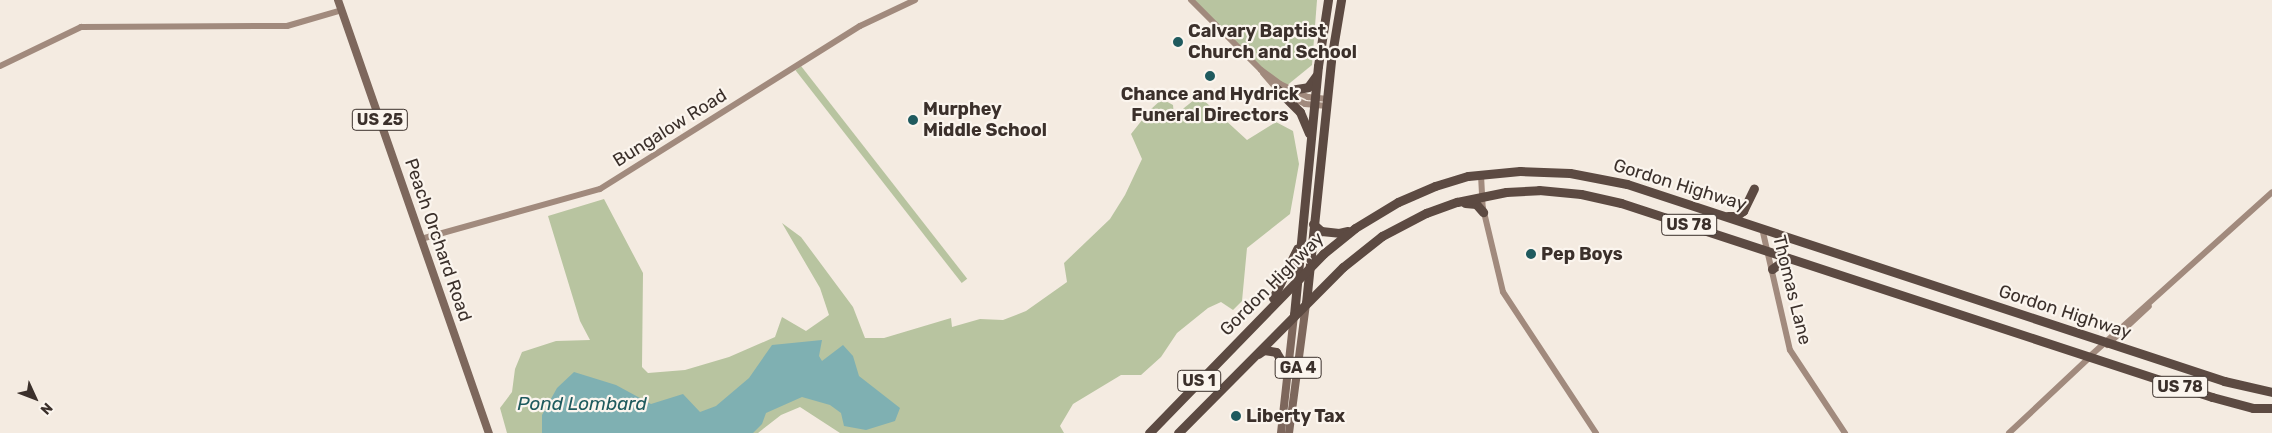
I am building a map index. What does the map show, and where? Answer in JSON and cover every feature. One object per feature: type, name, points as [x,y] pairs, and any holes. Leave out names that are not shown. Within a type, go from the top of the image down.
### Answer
[{"type":"highway","name":"US 1","points":[[1248,330],[1282,284],[1303,227],[1318,66],[1328,0]]},
{"type":"highway","points":[[1306,303],[1327,102],[1341,0]]},
{"type":"highway","points":[[1290,90],[1311,84],[1318,66]]},
{"type":"highway","points":[[1276,88],[1304,117],[1311,145]]},
{"type":"highway","name":"Gordon Highway","points":[[1149,433],[1297,280],[1355,228],[1420,191],[1478,175],[1538,171],[1595,176],[1762,228],[2224,381],[2272,392]]},
{"type":"highway","points":[[1723,216],[1734,216],[1741,213],[1754,188]]},
{"type":"highway","name":"Gordon Highway","points":[[1178,433],[1306,303],[1368,245],[1426,213],[1481,196],[1540,190],[1581,194],[1621,203],[2228,402],[2272,408]]},
{"type":"highway","points":[[1426,213],[1469,203],[1476,204],[1484,212]]},
{"type":"highway","points":[[1314,224],[1321,231],[1339,233],[1355,228]]},
{"type":"highway","name":"GA 4","points":[[1294,315],[1303,227]]},
{"type":"highway","points":[[1772,268],[1787,258]]},
{"type":"highway","points":[[1250,360],[1264,350],[1272,351],[1281,357],[1288,372]]},
{"type":"main road","name":"Peach Orchard Road","points":[[338,0],[489,433]]},
{"type":"main road","name":"GA 4","points":[[1289,433],[1306,303]]},
{"type":"main road","name":"GA 4","points":[[1282,433],[1294,315]]},
{"type":"street","name":"Bungalow Road","points":[[422,239],[600,189],[860,26],[915,0]]},
{"type":"street","points":[[1191,0],[1261,70],[1276,88],[1298,101],[1327,102]]},
{"type":"street","points":[[0,66],[81,27],[277,27],[342,10]]},
{"type":"street","points":[[1261,70],[1290,90],[1315,101]]},
{"type":"street","points":[[1478,175],[1500,284],[1509,305],[1596,433]]},
{"type":"street","points":[[2009,433],[2089,357],[2272,192]]},
{"type":"street","name":"Thomas Lane","points":[[1762,228],[1790,350],[1845,433]]},
{"type":"green space","points":[[1191,0],[1317,0],[1312,65],[1285,87],[1243,53]]},
{"type":"green space","points":[[801,66],[967,279],[962,283],[795,70]]},
{"type":"green space","points":[[1199,96],[1247,140],[1276,122],[1293,131],[1299,164],[1290,214],[1247,248],[1242,301],[1233,310],[1221,302],[1208,308],[1177,333],[1161,357],[1141,375],[1121,375],[1073,404],[1060,426],[1064,433],[840,433],[800,407],[781,415],[758,433],[507,433],[500,408],[512,392],[515,369],[522,352],[556,341],[590,340],[580,321],[548,216],[604,199],[643,273],[642,367],[648,373],[685,370],[729,357],[775,337],[782,317],[806,331],[829,315],[820,288],[782,223],[801,237],[853,307],[865,338],[884,338],[951,318],[952,327],[980,319],[1003,320],[1026,311],[1067,282],[1064,263],[1110,219],[1125,195],[1142,159],[1131,134],[1150,110],[1162,99],[1173,105],[1174,116]]},
{"type":"water","name":"Pond Lombard","points":[[822,340],[819,356],[822,361],[843,345],[853,356],[859,376],[900,408],[895,421],[866,430],[844,426],[841,413],[830,405],[802,397],[766,413],[762,424],[753,433],[542,433],[542,415],[557,388],[574,372],[616,385],[651,404],[683,394],[700,412],[716,406],[749,378],[772,345]]},
{"type":"place","name":"Calvary Baptist Church and School","points":[[1178,42]]},
{"type":"place","name":"Chance and Hydrick Funeral Directors","points":[[1210,76]]},
{"type":"place","name":"Murphey Middle School","points":[[913,120]]},
{"type":"place","name":"Pep Boys","points":[[1531,254]]},
{"type":"place","name":"Liberty Tax","points":[[1236,416]]}]
